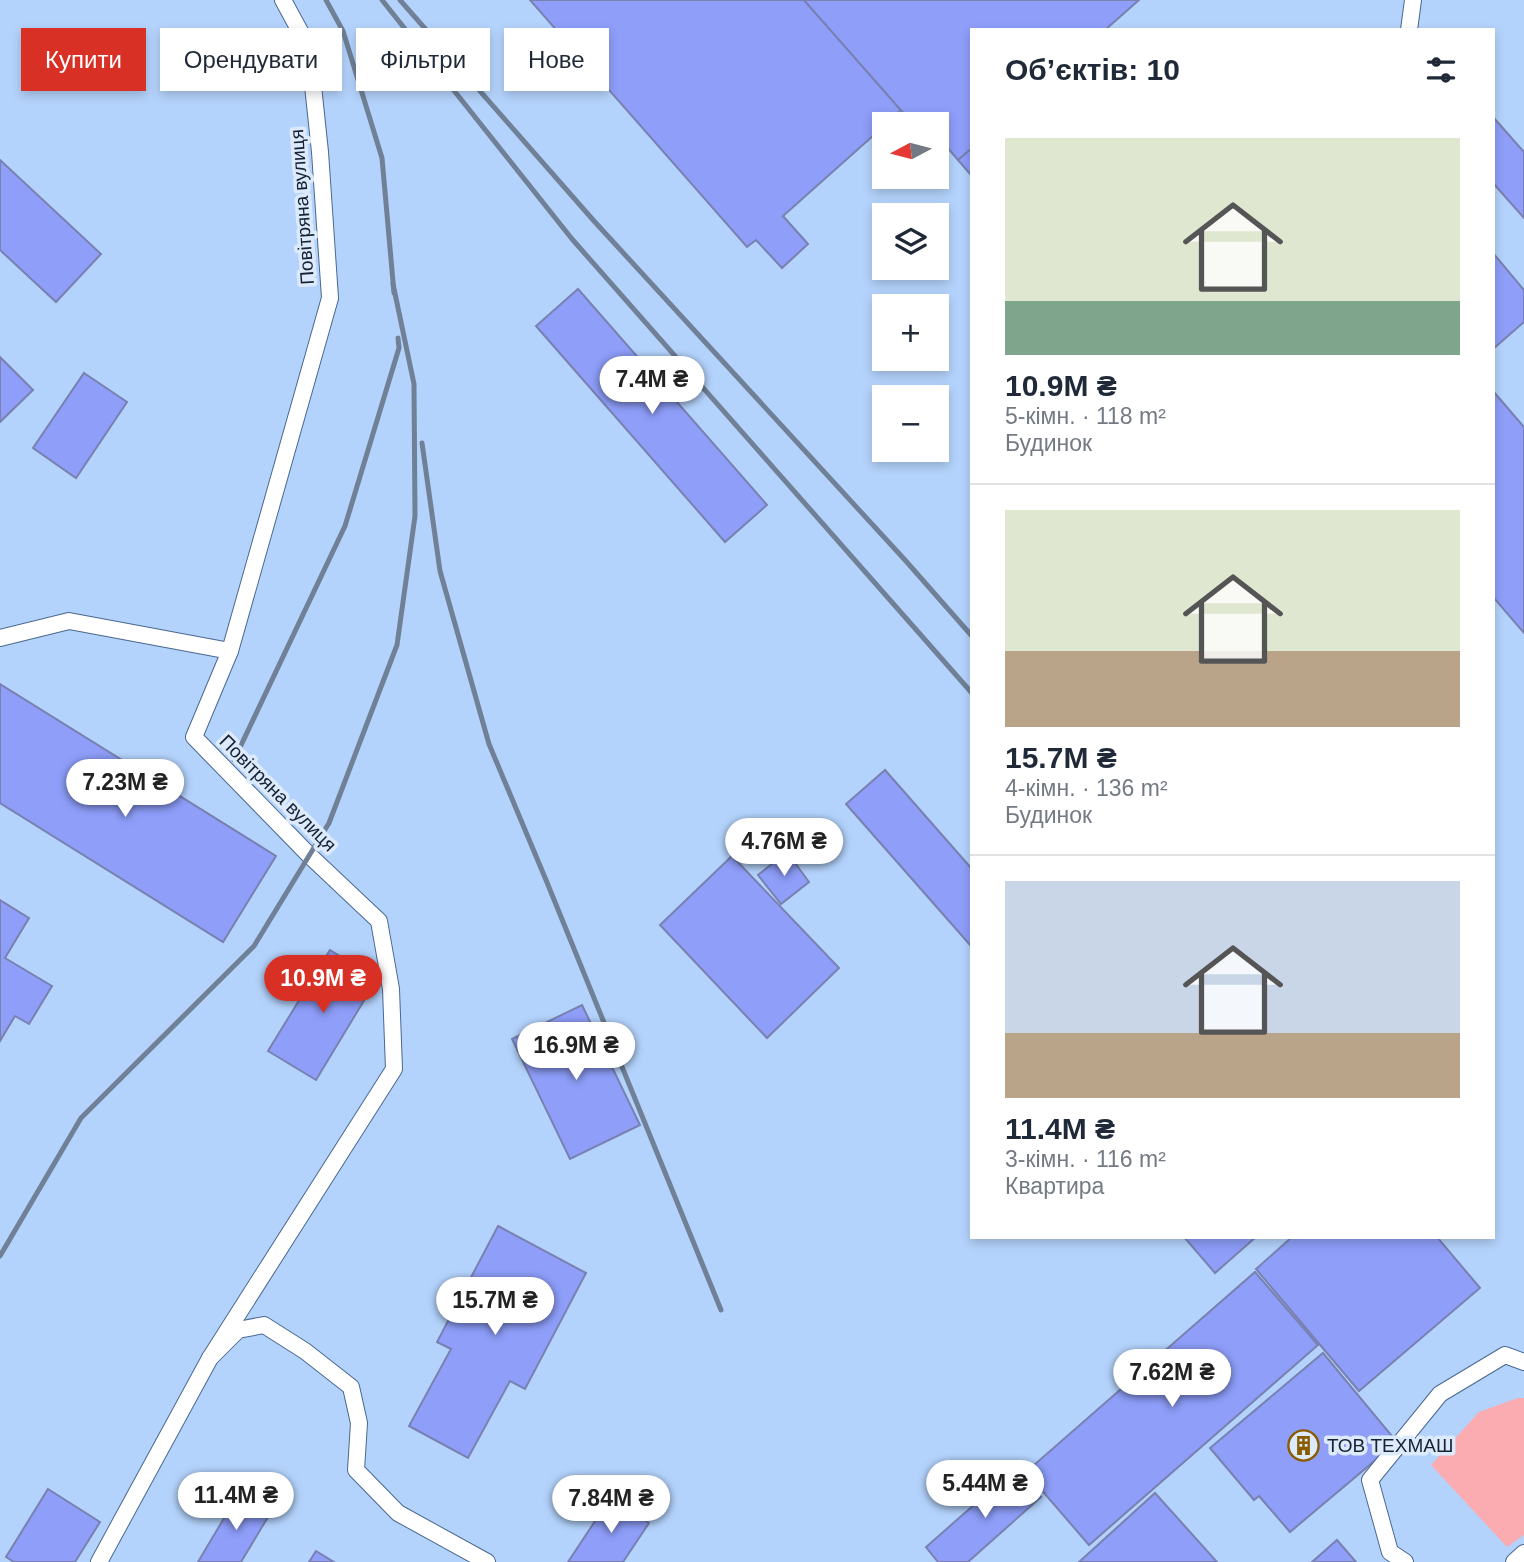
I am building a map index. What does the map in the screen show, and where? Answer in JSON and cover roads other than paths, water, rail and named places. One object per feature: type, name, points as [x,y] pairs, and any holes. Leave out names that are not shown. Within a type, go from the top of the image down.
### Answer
[{"type":"lane","name":"Повітряна вулиця","points":[[210,1358],[394,1069],[391,989],[379,921],[309,855],[194,737],[230,651],[330,298],[320,152],[309,48],[283,0]]},
{"type":"lane","points":[[1409,28],[1413,0]]},
{"type":"lane","points":[[0,638],[69,621],[230,651]]},
{"type":"lane","points":[[99,1562],[210,1358],[237,1330],[264,1325],[305,1350],[351,1387],[359,1423],[356,1470],[398,1513],[488,1562]]},
{"type":"lane","points":[[1405,1562],[1390,1552],[1370,1480],[1440,1394],[1505,1355],[1524,1362]]},
{"type":"lane","points":[[1514,1562],[1524,1553]]},
{"type":"railway","points":[[326,0],[343,31],[382,158],[394,293]]},
{"type":"railway","points":[[382,0],[572,239],[970,691]]},
{"type":"railway","points":[[400,0],[594,221],[970,634]]},
{"type":"railway","points":[[0,1256],[81,1118],[254,946],[329,823],[397,645],[415,516],[414,384],[393,284]]},
{"type":"railway","points":[[234,760],[345,526],[399,348],[398,338]]},
{"type":"railway","points":[[422,443],[440,571],[489,744],[721,1310]]},
{"type":"place","name":"ТОВ ТЕХМАШ","points":[[1304,1445]]}]
